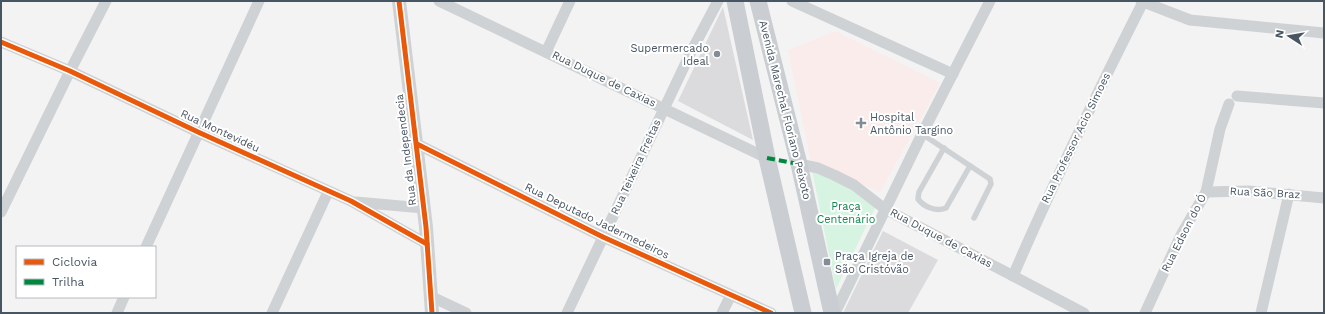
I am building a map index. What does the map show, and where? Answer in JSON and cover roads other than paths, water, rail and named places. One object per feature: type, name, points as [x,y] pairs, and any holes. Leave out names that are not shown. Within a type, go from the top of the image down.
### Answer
[{"type":"main road","points":[[735,1],[803,313]]},
{"type":"main road","name":"Avenida Marechal Floriano Peixoto","points":[[758,1],[799,164],[832,313]]},
{"type":"street","points":[[1,212],[106,1]]},
{"type":"street","points":[[146,246],[259,1]]},
{"type":"street","name":"Rua da Independecia","points":[[399,1],[427,244],[432,313]]},
{"type":"street","name":"Rua Duque de Caxias","points":[[439,1],[768,158]]},
{"type":"street","points":[[546,52],[570,1]]},
{"type":"street","name":"Rua Teixeira Freitas","points":[[567,313],[664,108],[718,1]]},
{"type":"street","points":[[792,1],[953,74]]},
{"type":"street","points":[[835,313],[885,208],[990,1]]},
{"type":"street","points":[[1142,2],[1190,20],[1324,33]]},
{"type":"street","name":"Rua Professor Acio Simoes","points":[[1013,276],[1084,119],[1142,2]]},
{"type":"street","name":"Rua Montevidéu","points":[[1,42],[70,71],[198,132],[328,192],[351,201],[427,244]]},
{"type":"street","points":[[1237,96],[1324,103]]},
{"type":"street","name":"Rua Edson do Ó","points":[[1145,313],[1181,235],[1206,192],[1220,129],[1229,104]]},
{"type":"street","name":"Rua Deputado Jadermedeiros","points":[[416,144],[603,237],[771,313]]},
{"type":"street","name":"Rua Duque de Caxias","points":[[799,164],[818,168],[834,174],[854,185],[885,208],[1084,313]]},
{"type":"street","name":"Rua São Braz","points":[[1206,192],[1248,191],[1324,198]]},
{"type":"street","points":[[272,313],[328,192]]},
{"type":"street","points":[[1260,313],[1289,194]]},
{"type":"street","name":"Rua Montevidéu","points":[[351,201],[423,208]]},
{"type":"street","points":[[722,313],[732,295]]},
{"type":"street","points":[[432,297],[466,313]]},
{"type":"street","points":[[117,313],[124,298]]},
{"type":"lane","points":[[922,134],[990,179],[991,184],[974,218]]},
{"type":"lane","points":[[944,148],[919,192],[918,198],[920,202],[936,210],[946,208],[970,166]]},
{"type":"place","name":"Supermercado Ideal","points":[[717,54]]},
{"type":"place","name":"Hospital Antônio Targino","points":[[861,123]]},
{"type":"place","name":"Praça Igreja de São Cristóvão","points":[[827,262]]},
{"type":"park label","name":"Praça Centenário","points":[[846,212]]}]
